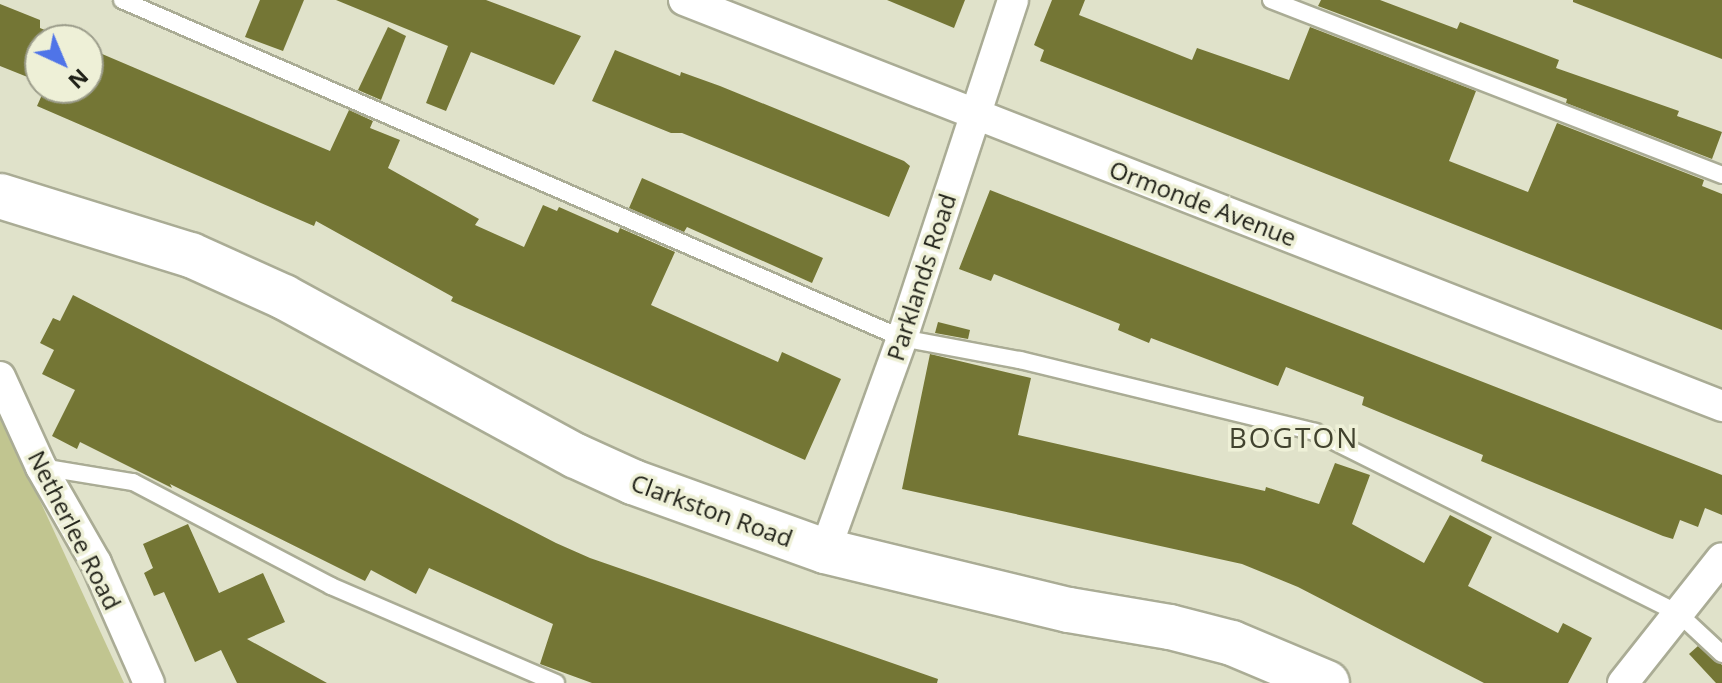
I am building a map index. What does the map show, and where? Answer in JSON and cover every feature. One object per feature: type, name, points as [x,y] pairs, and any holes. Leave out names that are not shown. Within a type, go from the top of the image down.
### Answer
[{"type":"main road","name":"Clarkston Road","points":[[0,196],[191,255],[284,297],[576,456],[633,482],[825,551],[1069,610],[1170,627],[1232,643],[1327,683]]},
{"type":"main road","name":"Clarkston Road","points":[[0,225],[134,236]]},
{"type":"street","name":"Ormonde Avenue","points":[[684,0],[1722,406]]},
{"type":"street","name":"Parklands Road","points":[[825,551],[902,338],[1013,0]]},
{"type":"street","name":"Netherlee Road","points":[[0,377],[41,467],[96,563],[149,683]]},
{"type":"street","points":[[1623,683],[1722,558]]},
{"type":"lane","points":[[122,0],[902,338],[1020,360],[1315,432],[1678,613],[1722,654]]},
{"type":"lane","points":[[1271,0],[1722,175]]},
{"type":"lane","points":[[41,467],[133,482],[331,586],[556,683]]},
{"type":"green space","points":[[0,414],[124,683],[0,683]]},
{"type":"building","points":[[260,0],[304,0],[283,51],[245,37]]},
{"type":"building","points":[[336,0],[486,0],[581,36],[554,85],[471,52],[446,111],[426,103],[448,46]]},
{"type":"building","points":[[887,0],[965,0],[954,28]]},
{"type":"building","points":[[1052,0],[1085,0],[1079,15],[1192,60],[1197,48],[1289,80],[1310,27],[1476,91],[1449,161],[1528,192],[1557,123],[1704,180],[1702,186],[1722,194],[1722,330],[1040,61],[1044,50],[1034,45]]},
{"type":"building","points":[[1321,0],[1380,0],[1457,29],[1460,22],[1559,60],[1556,68],[1679,111],[1677,116],[1722,132],[1712,159],[1566,103],[1567,99],[1318,6]]},
{"type":"building","points":[[1722,0],[1722,59],[1573,2]]},
{"type":"building","points":[[0,4],[40,20],[40,24],[24,24],[24,76],[0,66]]},
{"type":"building","points":[[388,27],[406,36],[381,100],[358,90]]},
{"type":"building","points":[[615,50],[680,76],[681,72],[720,86],[904,161],[910,166],[889,217],[682,133],[671,133],[592,101]]},
{"type":"building","points":[[104,55],[330,151],[349,110],[373,121],[370,128],[400,140],[388,168],[479,219],[475,225],[524,247],[543,205],[557,211],[559,207],[618,233],[620,228],[675,252],[651,305],[778,362],[782,352],[841,379],[805,460],[451,301],[453,297],[316,221],[314,226],[37,106],[104,104]]},
{"type":"building","points":[[642,178],[823,258],[812,283],[687,227],[684,232],[629,208]]},
{"type":"building","points":[[990,190],[1722,475],[1722,515],[1705,508],[1698,527],[1680,520],[1673,539],[1663,536],[1481,461],[1483,455],[1362,405],[1364,397],[1286,367],[1278,386],[1151,338],[1149,343],[1118,330],[1120,324],[994,274],[991,281],[959,269]]},
{"type":"building","points":[[73,295],[556,543],[590,558],[938,679],[937,683],[592,683],[540,664],[553,624],[429,568],[416,594],[371,570],[365,581],[80,442],[77,449],[52,436],[75,390],[42,374],[54,350],[40,343],[53,318],[60,321]]},
{"type":"building","points":[[938,322],[970,330],[968,339],[935,333]]},
{"type":"building","points":[[930,354],[1031,378],[1018,435],[1265,491],[1266,487],[1319,504],[1335,463],[1370,475],[1352,524],[1424,563],[1450,515],[1492,537],[1468,586],[1558,633],[1563,623],[1592,638],[1568,683],[1484,683],[1298,587],[1242,564],[902,489]]},
{"type":"building","points":[[188,524],[219,593],[263,573],[285,622],[247,639],[327,683],[237,683],[221,650],[195,662],[164,592],[154,596],[144,573],[153,568],[143,544]]},
{"type":"building","points":[[1698,646],[1722,665],[1722,683],[1716,683],[1689,654]]},
{"type":"district","name":"BOGTON","points":[[1294,437]]}]
